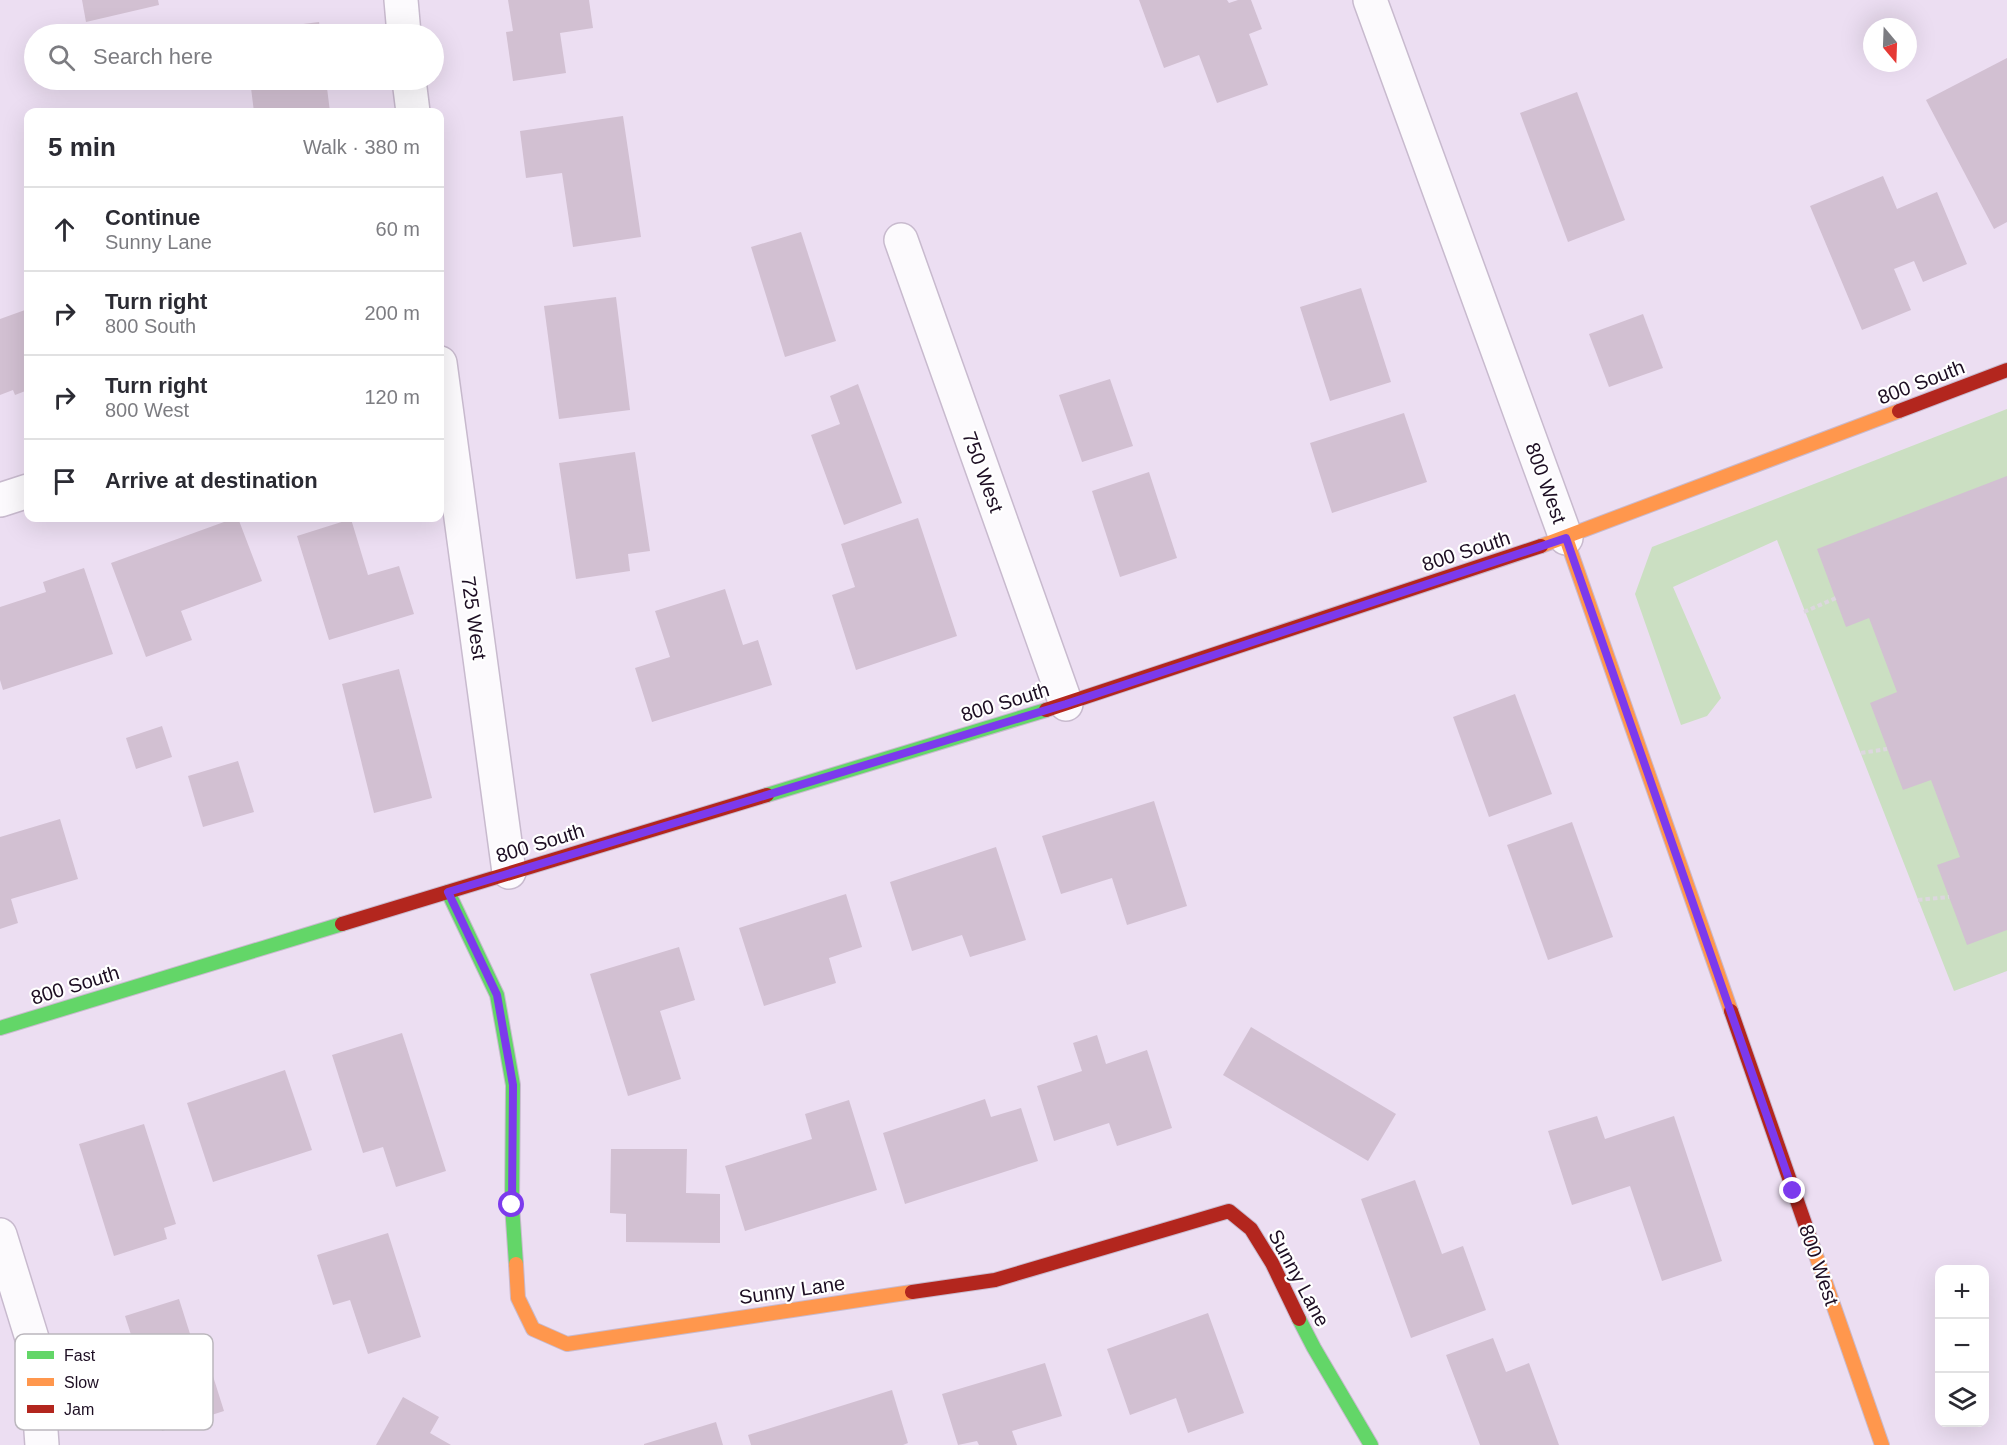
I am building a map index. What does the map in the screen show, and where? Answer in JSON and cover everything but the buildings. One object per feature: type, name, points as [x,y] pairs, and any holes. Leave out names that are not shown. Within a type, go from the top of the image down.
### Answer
[{"type":"street","points":[[401,0],[403,24]]},
{"type":"street","name":"800 West","points":[[1370,0],[1566,538],[1882,1445]]},
{"type":"street","points":[[410,90],[412,108]]},
{"type":"street","name":"750 West","points":[[901,240],[1066,704]]},
{"type":"street","name":"800 South","points":[[0,1028],[1066,704],[1566,538],[2007,370]]},
{"type":"street","name":"725 West","points":[[444,393],[509,872]]},
{"type":"street","points":[[0,500],[24,492]]},
{"type":"street","name":"Sunny Lane","points":[[448,892],[497,995],[513,1085],[512,1205],[518,1298],[533,1329],[567,1344],[995,1280],[1229,1211],[1257,1237],[1314,1348],[1371,1445]]},
{"type":"street","points":[[0,1235],[31,1334]]},
{"type":"street","points":[[41,1430],[42,1445]]},
{"type":"path","points":[[1804,612],[1836,598]]},
{"type":"path","points":[[1861,753],[1887,749]]},
{"type":"path","points":[[1918,900],[1949,897]]},
{"type":"green space","points":[[2007,409],[2007,971],[1954,991],[1777,540],[1673,587],[1721,698],[1707,716],[1681,725],[1635,594],[1652,547]]},
{"type":"traffic: fast","points":[[767,795],[1046,710]]},
{"type":"traffic: fast","points":[[448,892],[497,995],[513,1085],[512,1205],[516,1264]]},
{"type":"traffic: fast","points":[[0,1028],[342,924]]},
{"type":"traffic: fast","points":[[1299,1319],[1371,1445]]},
{"type":"traffic: slow","points":[[1541,546],[1899,411]]},
{"type":"traffic: slow","points":[[1566,538],[1731,1011]]},
{"type":"traffic: slow","points":[[1811,1241],[1882,1445]]},
{"type":"traffic: slow","points":[[516,1264],[518,1298],[533,1329],[567,1344],[912,1292]]},
{"type":"traffic: jam","points":[[1899,411],[2007,370]]},
{"type":"traffic: jam","points":[[1046,710],[1541,546]]},
{"type":"traffic: jam","points":[[342,924],[767,795]]},
{"type":"traffic: jam","points":[[1731,1011],[1811,1241]]},
{"type":"traffic: jam","points":[[912,1292],[995,1280],[1229,1211],[1251,1229],[1272,1263],[1299,1319]]},
{"type":"route","points":[[512,1205],[513,1085],[497,995],[448,892],[1066,704],[1566,538],[1793,1191]]}]
